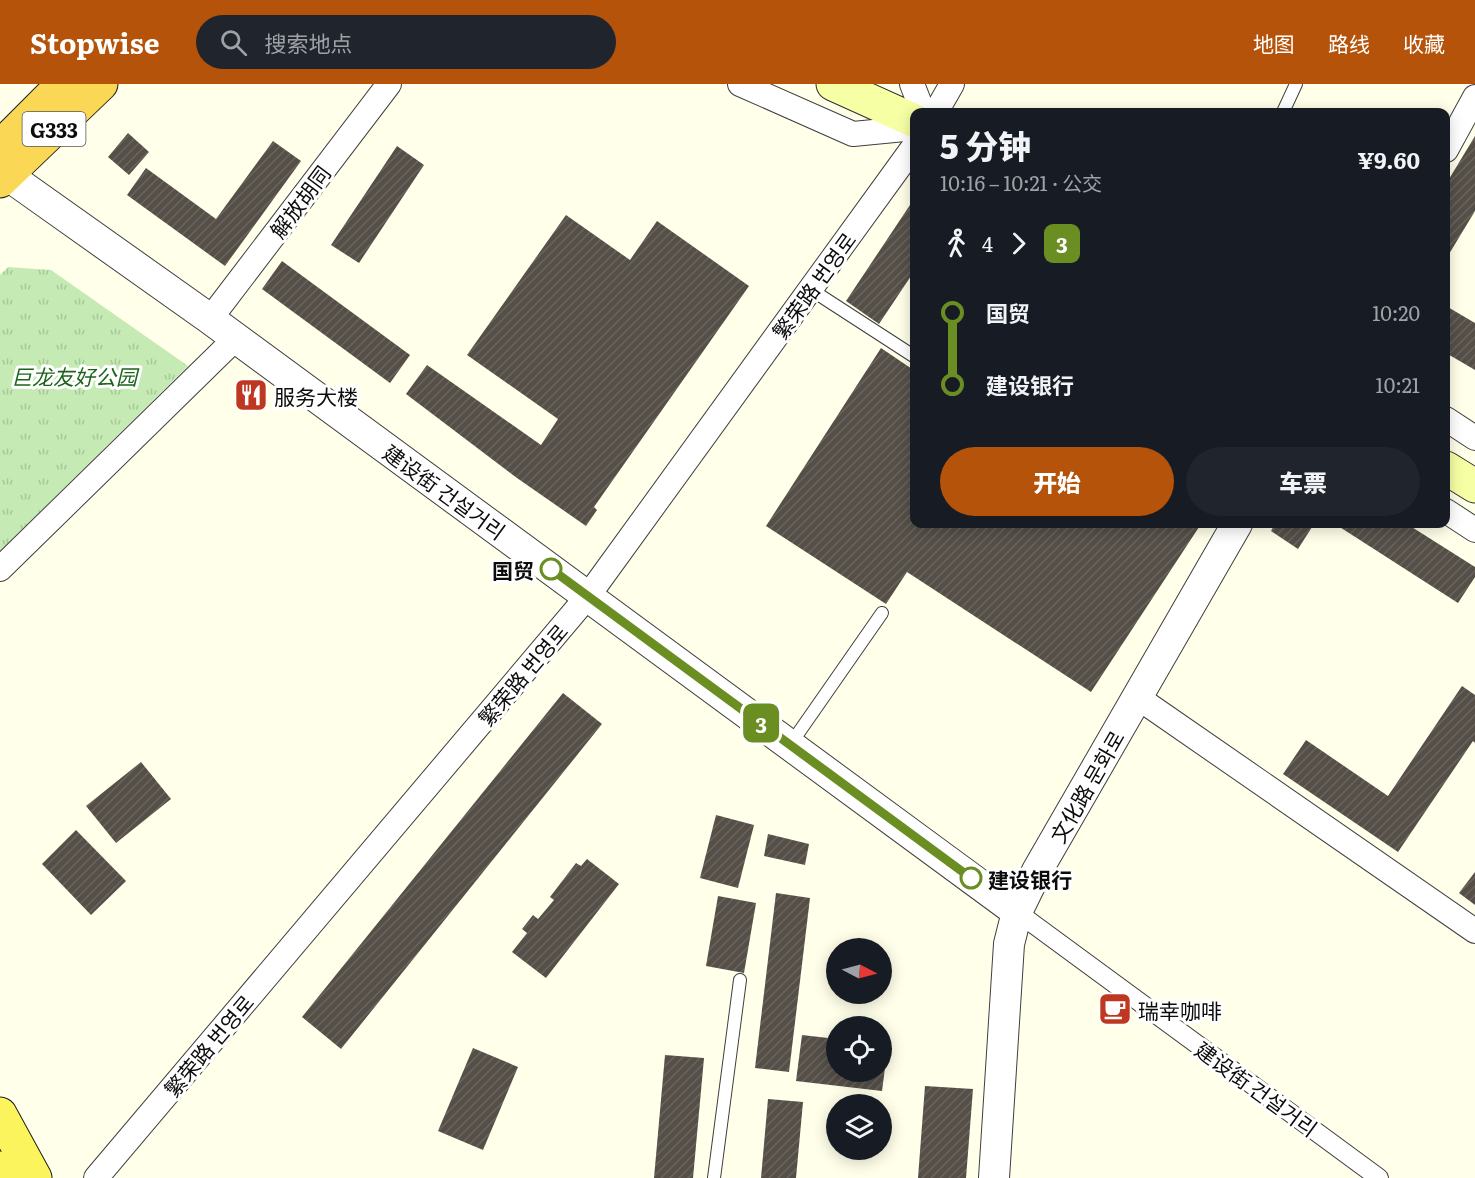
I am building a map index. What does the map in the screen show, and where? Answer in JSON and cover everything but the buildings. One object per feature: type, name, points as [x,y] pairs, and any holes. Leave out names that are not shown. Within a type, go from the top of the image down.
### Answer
[{"type":"highway","name":"G333","points":[[2,168],[63,84]]},
{"type":"highway","name":"G333","points":[[2,168],[101,84]]},
{"type":"main road","points":[[833,84],[910,119]]},
{"type":"main road","points":[[1450,470],[1475,486]]},
{"type":"main road","points":[[0,1114],[35,1178]]},
{"type":"main road","points":[[0,1168],[5,1178]]},
{"type":"street","name":"解放胡同","points":[[210,319],[389,84]]},
{"type":"street","points":[[740,84],[853,134],[910,128]]},
{"type":"street","points":[[912,84],[921,108]]},
{"type":"street","points":[[938,108],[952,84]]},
{"type":"street","points":[[1450,143],[1475,97]]},
{"type":"street","name":"繁荣路 번영로","points":[[96,1178],[588,596],[910,152]]},
{"type":"street","name":"建设街 건설거리","points":[[2,168],[1379,1178]]},
{"type":"street","points":[[0,569],[236,338]]},
{"type":"street","points":[[1450,422],[1475,438]]},
{"type":"street","points":[[1450,514],[1475,530]]},
{"type":"street","name":"文化路 문화로","points":[[994,1178],[1010,944],[1017,912],[1037,871],[1235,528]]},
{"type":"street","points":[[1137,697],[1475,931]]},
{"type":"lane","points":[[1285,108],[1296,84]]},
{"type":"lane","points":[[810,289],[910,354]]},
{"type":"lane","points":[[790,745],[882,613]]},
{"type":"lane","points":[[714,1178],[740,980]]},
{"type":"green space","name":"巨龙友好公园","points":[[8,267],[51,270],[188,366],[0,551],[0,275]]},
{"type":"bus line","name":"3","points":[[551,569],[971,878]]},
{"type":"place","name":"服务大楼","points":[[251,395]]},
{"type":"place","name":"国贸","points":[[551,569]]},
{"type":"place","name":"建设银行","points":[[971,878]]},
{"type":"place","name":"瑞幸咖啡","points":[[1115,1009]]}]
